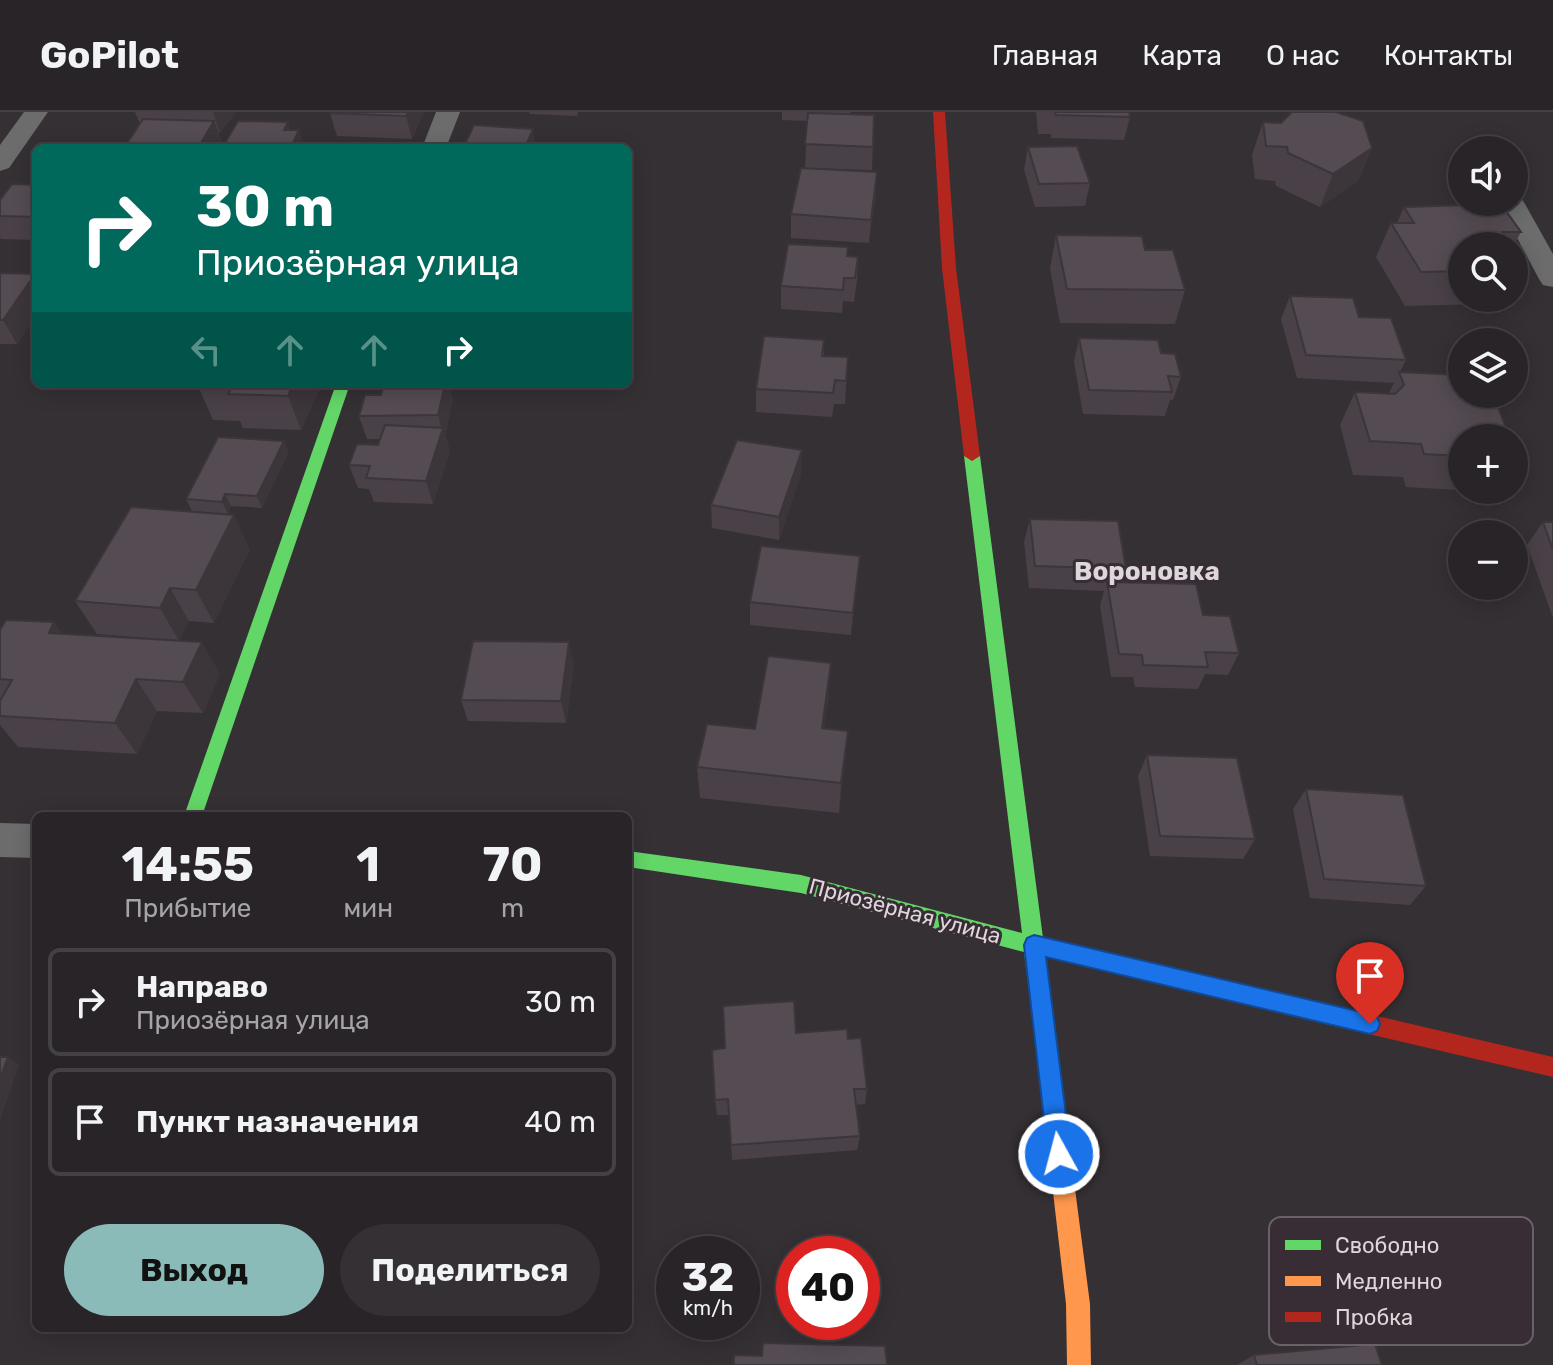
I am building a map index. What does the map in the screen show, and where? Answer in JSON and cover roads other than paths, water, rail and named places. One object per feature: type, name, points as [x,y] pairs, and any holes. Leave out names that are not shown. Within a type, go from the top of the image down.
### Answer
[{"type":"street","points":[[0,163],[36,112]]},
{"type":"street","points":[[436,144],[448,112]]},
{"type":"street","points":[[939,112],[949,268],[1078,1304],[1079,1365]]},
{"type":"street","points":[[1519,216],[1553,279]]},
{"type":"street","points":[[194,812],[342,388]]},
{"type":"street","points":[[0,840],[32,841]]},
{"type":"street","name":"Приозёрная улица","points":[[632,860],[801,884],[1034,945],[1553,1067]]},
{"type":"district","name":"Вороновка","points":[[1147,571]]}]
